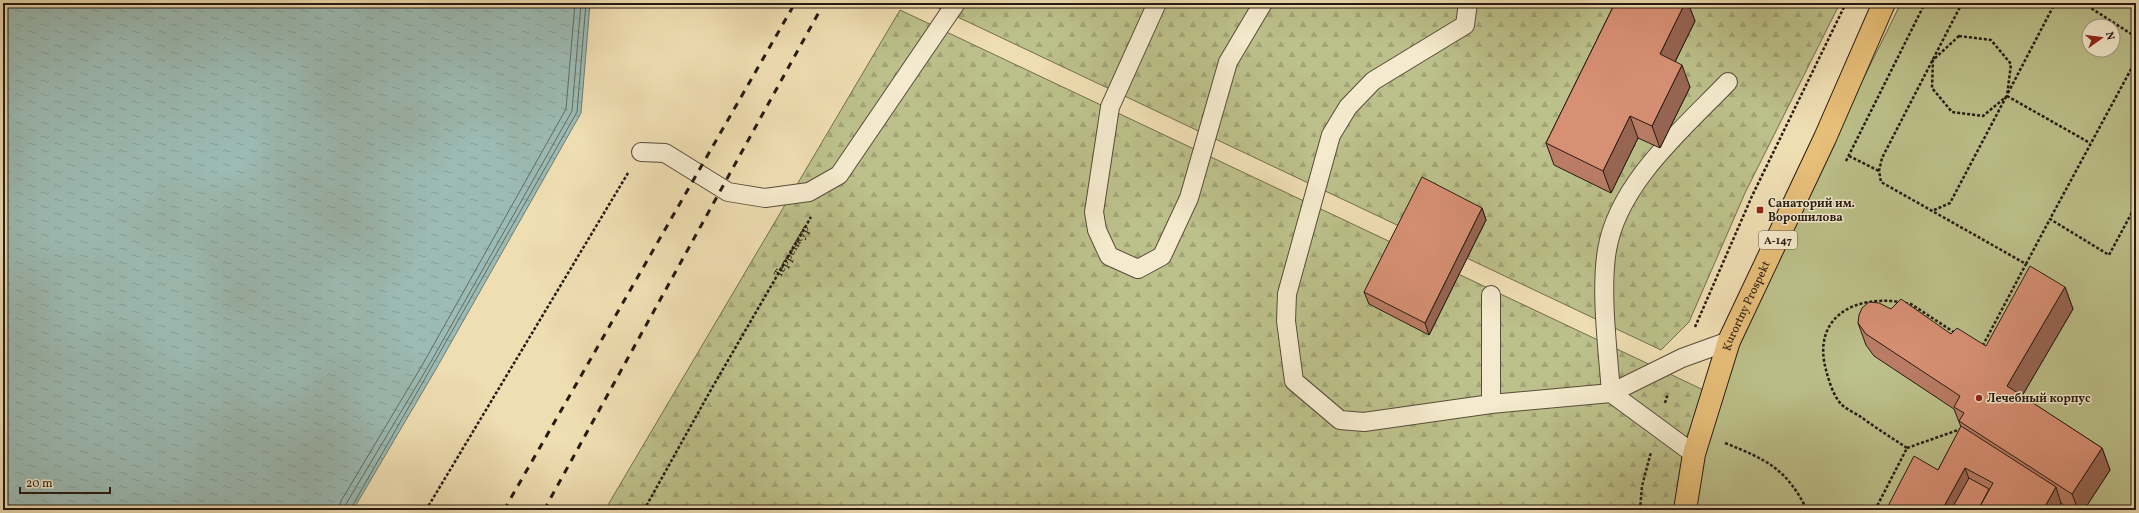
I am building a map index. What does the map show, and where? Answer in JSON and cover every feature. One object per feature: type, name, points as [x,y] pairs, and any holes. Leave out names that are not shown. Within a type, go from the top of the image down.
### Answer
[{"type":"main road","name":"Kurortny Prospekt","points":[[1685,510],[1694,454],[1729,341],[1825,138],[1884,3]]},
{"type":"lane","points":[[641,152],[665,153],[728,192],[766,198],[809,192],[839,175],[956,3]]},
{"type":"lane","points":[[1157,3],[1110,107],[1094,212],[1097,230],[1109,256],[1138,269],[1162,256],[1190,198],[1228,62],[1263,3]]},
{"type":"lane","points":[[1468,3],[1465,25],[1373,81],[1348,107],[1331,135],[1287,294],[1286,321],[1294,381],[1340,420],[1364,422],[1491,404],[1611,393],[1682,358],[1729,341]]},
{"type":"lane","points":[[1611,393],[1605,287],[1607,250],[1620,210],[1645,171],[1728,82]]},
{"type":"lane","points":[[1491,295],[1491,404]]},
{"type":"lane","points":[[1611,393],[1694,454]]},
{"type":"path","points":[[1752,196],[1846,3]]},
{"type":"path","points":[[1845,163],[1925,3]]},
{"type":"path","points":[[1962,3],[1882,158],[1879,171],[1881,182],[2026,264]]},
{"type":"path","points":[[1934,211],[1950,203],[2056,3]]},
{"type":"path","points":[[2083,3],[2136,37]]},
{"type":"path","points":[[1959,36],[1991,40],[2011,64],[2007,96],[1983,116],[1952,112],[1932,88],[1933,60],[1959,36]]},
{"type":"path","points":[[1974,345],[1981,349],[2090,143],[2136,60]]},
{"type":"path","points":[[2007,96],[2090,143]]},
{"type":"path","points":[[426,510],[641,152]]},
{"type":"path","points":[[1849,156],[1879,171]]},
{"type":"path","points":[[2050,219],[2109,255],[2136,205]]},
{"type":"path","name":"Терренкур","points":[[644,510],[708,395],[814,212]]},
{"type":"path","points":[[1907,448],[1841,403],[1830,385],[1822,355],[1826,334],[1836,316],[1855,304],[1881,299],[1911,304],[1962,337]]},
{"type":"path","points":[[1875,510],[1907,448],[1962,429]]},
{"type":"path","points":[[1720,441],[1763,459],[1781,472],[1797,490],[1806,510]]},
{"type":"green space","points":[[928,3],[1840,3],[1745,193],[1689,322],[1661,350]]},
{"type":"green space","points":[[1901,3],[2136,3],[2136,510],[605,510],[900,10],[1712,394]]},
{"type":"green space","points":[[1901,3],[2136,3],[2136,510],[1685,510],[1732,342]]},
{"type":"water","points":[[3,3],[590,3],[581,113],[436,369],[353,510],[3,510]]},
{"type":"building","points":[[1615,3],[1685,3],[1660,54],[1682,65],[1652,126],[1630,116],[1603,171],[1546,143]]},
{"type":"building","points":[[1422,177],[1482,208],[1425,323],[1364,292]]},
{"type":"building","name":"Лечебный корпус","points":[[2030,266],[2065,287],[2007,386],[2102,448],[2072,494],[1959,421],[1964,413],[1954,407],[1960,396],[1866,334],[1858,323],[1862,308],[1869,302],[1879,303],[1891,309],[1901,299],[1951,334],[1957,328],[1986,346]]},
{"type":"building","points":[[1961,426],[2056,487],[2043,510],[1978,510],[1993,483],[1965,468],[1942,510],[1886,510],[1914,456],[1938,470]]},
{"type":"building","points":[[1969,478],[1989,489],[1978,510],[1951,510]]},
{"type":"railway","points":[[504,510],[795,3]]},
{"type":"railway","points":[[544,510],[824,3]]},
{"type":"place","name":"Санаторий им. Ворошилова","points":[[1760,210]]},
{"type":"place","name":"Лечебный корпус","points":[[1979,398]]}]
